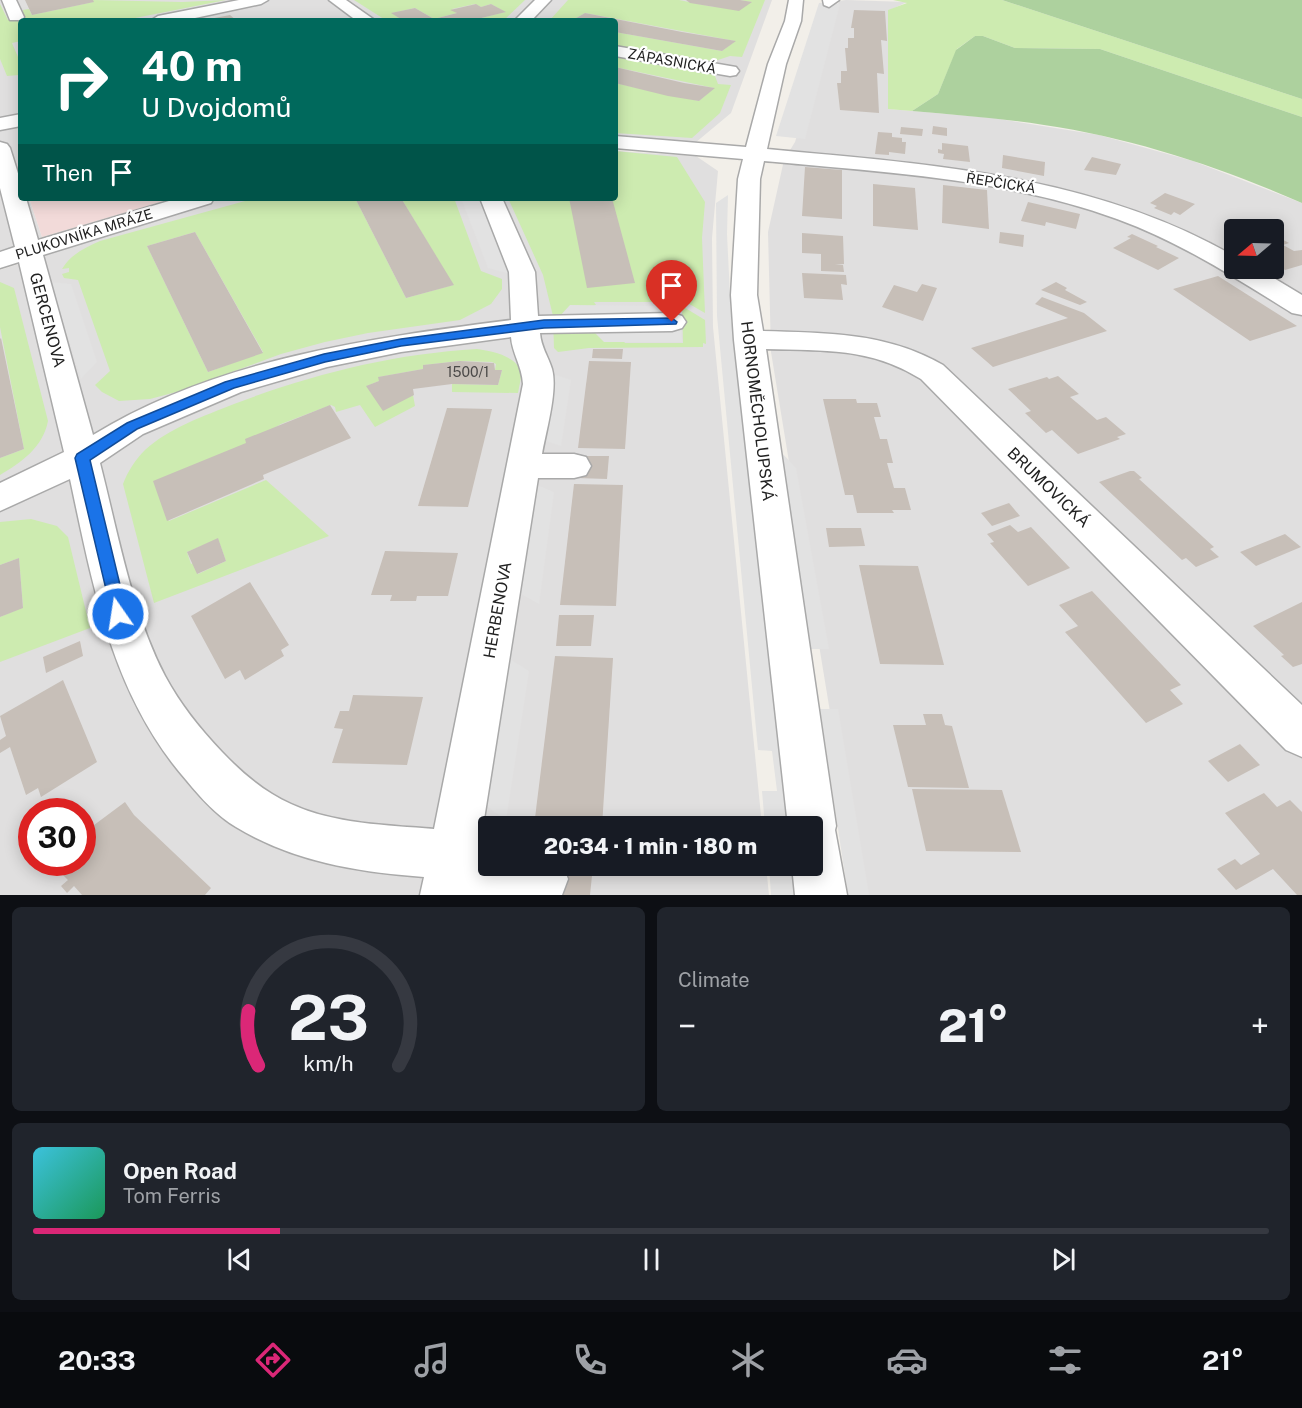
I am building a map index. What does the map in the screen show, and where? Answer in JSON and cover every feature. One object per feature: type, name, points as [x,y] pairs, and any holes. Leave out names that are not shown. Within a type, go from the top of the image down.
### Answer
[{"type":"street","points":[[9,0],[16,17]]},
{"type":"street","points":[[180,18],[209,14],[261,0]]},
{"type":"street","points":[[336,0],[363,18]]},
{"type":"street","points":[[525,18],[544,0]]},
{"type":"street","name":"HORNOMĚCHOLUPSKÁ","points":[[796,0],[793,21],[777,64],[753,152],[749,179],[744,295],[811,816]]},
{"type":"street","name":"ZÁPASNICKÁ","points":[[618,52],[730,71]]},
{"type":"street","points":[[0,124],[18,121]]},
{"type":"street","points":[[618,142],[753,152]]},
{"type":"street","name":"GERCENOVA","points":[[0,148],[39,283],[118,614],[138,667],[161,709],[198,762],[254,811],[321,840],[389,851],[449,875],[543,879]]},
{"type":"street","name":"ŘEPČICKÁ","points":[[753,152],[987,179],[1051,191],[1116,210],[1159,226],[1200,245],[1224,260]]},
{"type":"street","name":"PLUKOVNÍKA MRÁZE","points":[[0,260],[193,201]]},
{"type":"street","name":"HERBENOVA","points":[[449,875],[538,384],[537,369],[526,345],[522,272],[492,201]]},
{"type":"street","points":[[1256,279],[1302,307]]},
{"type":"street","points":[[0,498],[82,458],[132,426],[230,385],[324,358],[401,343],[544,324],[672,322]]},
{"type":"street","name":"BRUMOVICKÁ","points":[[748,340],[862,345],[892,351],[918,362],[932,372],[1302,735]]},
{"type":"street","points":[[523,466],[574,466]]},
{"type":"street","points":[[818,876],[821,895]]},
{"type":"shaded area","points":[[0,0],[772,0],[731,113],[695,143],[618,136],[618,18],[18,18],[18,201],[30,201],[42,237],[0,252]]},
{"type":"shaded area","points":[[839,1],[907,2],[888,11],[889,109],[993,118],[1099,135],[1193,161],[1302,203],[1302,895],[860,895],[771,352],[768,232],[784,160],[795,142]]},
{"type":"shaded area","points":[[819,3],[840,4],[805,139],[776,136]]},
{"type":"shaded area","points":[[618,151],[696,156],[718,171],[712,238],[713,327],[761,816],[478,816],[478,876],[767,876],[769,895],[0,895],[0,270],[215,201],[618,201]]},
{"type":"shaded area","points":[[728,195],[727,234],[731,316],[787,816],[764,816],[762,791],[777,791],[772,751],[758,750],[717,316],[716,203]]},
{"type":"shaded area","points":[[30,201],[164,201],[42,237]]},
{"type":"shaded area","points":[[462,201],[481,201],[510,274],[488,268]]},
{"type":"shaded area","points":[[50,282],[71,284],[97,362],[81,379]]},
{"type":"shaded area","points":[[570,305],[675,306],[668,317],[558,318]]},
{"type":"shaded area","points":[[592,330],[681,330],[682,342],[604,342]]},
{"type":"shaded area","points":[[547,372],[571,380],[561,446],[537,438]]},
{"type":"shaded area","points":[[780,451],[796,468],[829,649],[810,649]]},
{"type":"shaded area","points":[[530,482],[554,492],[539,604],[512,589]]},
{"type":"shaded area","points":[[500,653],[529,671],[507,816],[500,816],[476,799]]},
{"type":"shaded area","points":[[820,709],[838,709],[869,895],[848,895]]},
{"type":"shaded area","points":[[770,876],[794,876],[796,895],[771,895]]},
{"type":"green space","points":[[93,0],[182,2],[226,0],[135,18],[18,18],[23,17],[23,10],[29,9],[32,15],[93,2]]},
{"type":"green space","points":[[354,0],[525,0],[506,18],[481,18],[505,12],[491,4],[481,7],[475,4],[452,9],[457,13],[438,18],[432,18],[415,8],[392,13],[400,18],[382,18]]},
{"type":"green space","points":[[568,0],[679,0],[714,7],[751,2],[740,0],[765,0],[742,57],[730,56],[712,62],[618,46],[618,33],[722,51],[735,41],[585,13],[576,18],[552,18]]},
{"type":"green space","points":[[893,0],[1002,0],[1302,99],[1302,117],[1100,49],[1015,48],[983,36],[975,36],[957,49],[938,94],[912,111],[888,109],[888,10],[907,3]]},
{"type":"green space","points":[[1002,0],[1302,0],[1302,99]]},
{"type":"green space","points":[[0,4],[8,20],[18,18],[18,42],[12,43],[18,57],[18,75],[7,76],[0,59]]},
{"type":"green space","points":[[975,36],[983,36],[1015,48],[1100,49],[1302,117],[1302,203],[1240,177],[1176,155],[1110,138],[1028,123],[912,111],[938,94],[956,50]]},
{"type":"green space","points":[[618,57],[708,72],[715,76],[718,84],[731,85],[720,113],[692,138],[618,133],[618,84],[699,101],[714,88],[618,68]]},
{"type":"green space","points":[[618,151],[677,157],[705,202],[702,238],[705,313],[677,297],[671,299],[671,302],[594,302],[596,305],[585,309],[605,316],[625,343],[683,343],[682,306],[705,320],[706,344],[703,343],[703,347],[589,348],[558,352],[554,348],[553,318],[555,317],[543,275],[509,201],[618,201]]},
{"type":"green space","points":[[245,201],[357,201],[406,298],[453,285],[403,201],[455,201],[481,271],[502,279],[502,289],[491,304],[460,320],[368,333],[325,342],[281,354],[180,391],[150,399],[119,401],[102,392],[95,385],[110,371],[78,280],[64,278],[62,274],[69,272],[69,268],[62,269],[74,255],[100,241]],"holes":[[[195,232],[263,352],[208,372],[147,246]]]},
{"type":"green space","points":[[0,282],[14,288],[48,421],[41,439],[30,453],[0,475],[0,458],[24,449],[0,327]]},
{"type":"green space","points":[[477,349],[504,355],[519,368],[521,374],[518,393],[452,392],[452,384],[498,385],[502,370],[495,370],[496,364],[492,362],[460,361],[424,365],[423,369],[379,377],[379,381],[367,386],[413,395],[415,406],[375,427],[360,405],[336,412],[335,407],[331,405],[281,424],[247,444],[154,482],[169,521],[266,480],[329,536],[154,603],[123,484],[132,466],[154,442],[187,423],[293,383],[353,367],[414,355]],"holes":[[[218,539],[226,561],[198,574],[187,552]]]},
{"type":"green space","points":[[31,519],[57,526],[68,537],[90,628],[0,662],[0,617],[23,607],[19,558],[0,565],[0,522]]},
{"type":"building","points":[[25,0],[93,0],[94,2],[32,15]]},
{"type":"building","points":[[686,0],[752,2],[739,11],[690,3]]},
{"type":"building","points":[[476,4],[481,7],[491,4],[506,12],[481,18],[438,18],[457,13],[450,10]]},
{"type":"building","points":[[415,8],[432,18],[399,18],[391,13]]},
{"type":"building","points":[[854,10],[885,11],[887,41],[881,40],[884,74],[877,73],[879,113],[840,110],[837,83],[841,83],[841,71],[847,71],[845,48],[848,48],[848,38],[854,38],[854,28],[851,28]]},
{"type":"building","points":[[585,13],[611,18],[576,18]]},
{"type":"building","points":[[230,15],[234,18],[214,18]]},
{"type":"building","points":[[618,19],[736,41],[722,51],[618,33]]},
{"type":"building","points":[[618,68],[715,88],[699,101],[618,84]]},
{"type":"building","points":[[933,126],[947,128],[947,136],[932,134]]},
{"type":"building","points":[[901,127],[923,129],[922,136],[900,134]]},
{"type":"building","points":[[878,132],[892,133],[892,137],[902,138],[902,142],[906,142],[905,154],[889,152],[889,155],[875,154]]},
{"type":"building","points":[[942,143],[968,146],[970,162],[943,159],[944,154],[938,153],[938,149],[942,150]]},
{"type":"building","points":[[1003,155],[1045,162],[1044,176],[1002,168]]},
{"type":"building","points":[[1092,157],[1121,164],[1116,175],[1084,170]]},
{"type":"building","points":[[805,167],[842,170],[842,219],[802,216]]},
{"type":"building","points":[[873,184],[915,188],[918,230],[873,226]]},
{"type":"building","points":[[943,185],[987,190],[989,229],[942,223]]},
{"type":"building","points":[[1165,193],[1195,204],[1180,215],[1174,212],[1171,215],[1154,208],[1157,206],[1150,203]]},
{"type":"building","points":[[357,201],[403,201],[454,285],[406,298]]},
{"type":"building","points":[[570,201],[613,201],[635,283],[587,288]]},
{"type":"building","points":[[1028,202],[1080,214],[1076,229],[1046,222],[1045,226],[1021,221]]},
{"type":"building","points":[[195,232],[263,353],[208,372],[147,246]]},
{"type":"building","points":[[1000,232],[1024,235],[1023,247],[999,243]]},
{"type":"building","points":[[802,233],[843,236],[844,264],[835,265],[843,265],[844,272],[821,271],[821,254],[802,253]]},
{"type":"building","points":[[1132,234],[1179,258],[1158,270],[1113,248],[1131,238],[1127,237]]},
{"type":"building","points":[[1284,246],[1294,251],[1302,250],[1302,265],[1285,270]]},
{"type":"building","points":[[802,273],[846,275],[847,285],[841,284],[843,300],[804,298]]},
{"type":"building","points":[[1218,276],[1297,326],[1250,341],[1173,289]]},
{"type":"building","points":[[1056,282],[1067,288],[1065,290],[1087,302],[1080,305],[1041,290]]},
{"type":"building","points":[[922,284],[937,288],[923,321],[882,307],[894,285],[917,292]]},
{"type":"building","points":[[1042,297],[1084,313],[1107,331],[993,367],[971,348],[1068,318],[1035,304]]},
{"type":"building","points":[[0,339],[24,449],[0,458]]},
{"type":"building","points":[[593,349],[623,349],[622,359],[592,358]]},
{"type":"building","points":[[460,361],[494,363],[495,370],[502,370],[498,385],[452,384],[413,389],[414,395],[383,411],[366,386],[379,381],[378,377],[423,369],[423,365]]},
{"type":"building","points":[[589,361],[631,362],[625,449],[578,448]]},
{"type":"building","points":[[1058,376],[1079,394],[1070,397],[1097,420],[1106,417],[1126,434],[1117,437],[1120,439],[1078,454],[1052,430],[1046,433],[1025,413],[1031,411],[1008,389],[1047,377],[1049,379]]},
{"type":"building","points":[[823,399],[856,399],[857,403],[877,403],[881,417],[874,417],[880,439],[887,439],[893,463],[887,463],[894,488],[905,488],[911,510],[892,510],[894,513],[857,513],[853,495],[845,495]]},
{"type":"building","points":[[330,405],[351,438],[263,475],[264,479],[167,521],[153,481],[246,443],[245,439]]},
{"type":"building","points":[[447,408],[492,409],[468,507],[418,506]]},
{"type":"building","points":[[579,456],[609,456],[607,479],[577,478]]},
{"type":"building","points":[[1134,471],[1142,478],[1139,479],[1214,547],[1210,549],[1219,557],[1196,567],[1186,558],[1182,560],[1099,482]]},
{"type":"building","points":[[574,484],[623,485],[616,606],[560,605]]},
{"type":"building","points":[[1009,503],[1020,516],[992,526],[981,513]]},
{"type":"building","points":[[1010,525],[1018,532],[1031,527],[1070,568],[1028,586],[990,543],[994,542],[987,534]]},
{"type":"building","points":[[826,528],[861,528],[865,546],[829,547]]},
{"type":"building","points":[[1285,534],[1301,547],[1256,566],[1240,552]]},
{"type":"building","points":[[218,538],[226,561],[197,574],[187,552]]},
{"type":"building","points":[[385,551],[458,553],[448,596],[417,596],[416,601],[390,601],[392,595],[371,595]]},
{"type":"building","points":[[19,558],[23,608],[0,617],[0,565]]},
{"type":"building","points":[[859,565],[918,566],[944,665],[880,664]]},
{"type":"building","points":[[250,582],[289,645],[281,650],[284,656],[245,680],[240,670],[225,679],[191,616]]},
{"type":"building","points":[[1092,591],[1181,685],[1170,690],[1183,704],[1146,723],[1065,632],[1078,626],[1059,605]]},
{"type":"building","points":[[1302,602],[1302,664],[1293,667],[1281,656],[1284,655],[1253,626]]},
{"type":"building","points":[[559,615],[594,615],[591,646],[556,646]]},
{"type":"building","points":[[80,641],[83,656],[46,673],[43,657]]},
{"type":"building","points":[[555,656],[613,658],[603,816],[535,816]]},
{"type":"building","points":[[63,680],[97,762],[41,797],[38,788],[26,795],[10,747],[0,753],[0,740],[6,736],[0,716]]},
{"type":"building","points":[[353,695],[423,697],[407,765],[332,763],[343,729],[334,728],[340,711],[349,711]]},
{"type":"building","points":[[923,714],[942,714],[945,725],[952,726],[969,788],[908,787],[893,725],[926,725]]},
{"type":"building","points":[[1240,744],[1260,765],[1228,782],[1208,761]]},
{"type":"building","points":[[912,789],[1002,790],[1021,852],[926,851]]},
{"type":"building","points":[[1264,793],[1277,807],[1290,800],[1302,812],[1302,895],[1297,895],[1273,869],[1236,890],[1217,869],[1235,859],[1241,865],[1260,854],[1225,813]]},
{"type":"building","points":[[125,802],[134,815],[211,888],[205,895],[82,895],[74,886],[67,893],[61,886],[68,880],[64,876],[96,876],[96,824]]},
{"type":"building","points":[[551,876],[592,876],[590,895],[549,895]]},
{"type":"route","points":[[118,614],[82,458],[132,426],[230,385],[264,374],[324,358],[401,343],[544,324],[672,322]]}]
